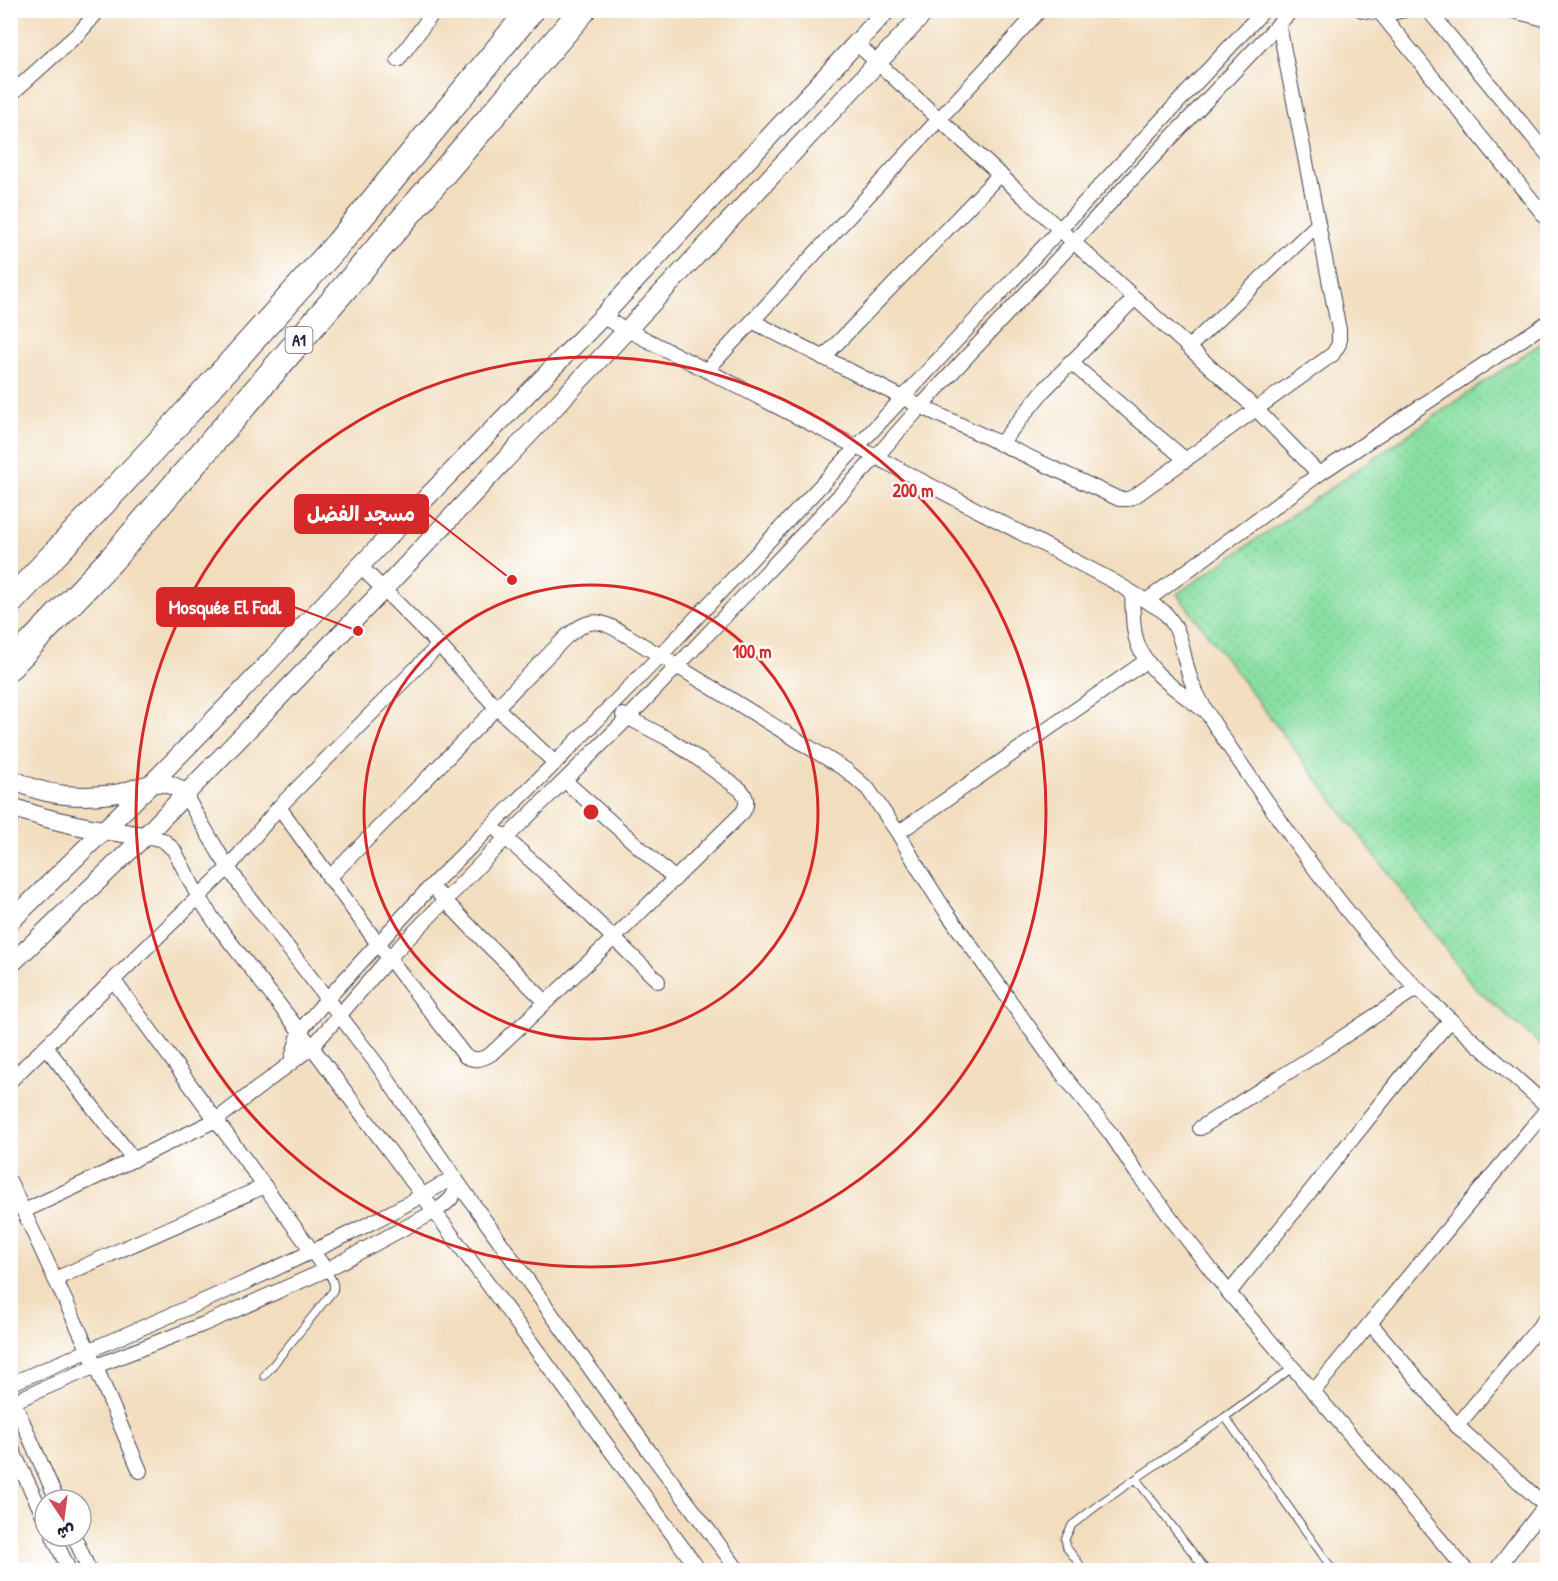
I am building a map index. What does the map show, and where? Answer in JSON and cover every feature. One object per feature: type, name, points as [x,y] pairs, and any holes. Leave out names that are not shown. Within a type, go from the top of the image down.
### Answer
[{"type":"highway","name":"A1","points":[[10,602],[173,428],[339,243],[531,10]]},
{"type":"highway","name":"A1","points":[[10,666],[112,559],[583,10]]},
{"type":"street","points":[[10,95],[80,32],[99,10]]},
{"type":"street","points":[[398,60],[435,10]]},
{"type":"street","points":[[10,922],[151,784],[602,317],[886,10]]},
{"type":"street","points":[[10,965],[145,836],[384,589],[927,10]]},
{"type":"street","points":[[707,370],[1040,10]]},
{"type":"street","points":[[291,1061],[300,1031],[432,885],[660,656],[1264,10]]},
{"type":"street","points":[[24,1211],[216,1120],[312,1047],[389,958],[444,900],[628,718],[876,457],[921,406],[1292,10]]},
{"type":"street","points":[[1362,10],[1394,14],[1406,10]]},
{"type":"street","points":[[1428,10],[1548,155]]},
{"type":"street","points":[[1510,10],[1548,20]]},
{"type":"street","points":[[1380,12],[1548,220]]},
{"type":"street","points":[[752,321],[903,398],[1119,499],[1135,496],[1333,354],[1339,344],[1339,330],[1279,25]]},
{"type":"street","points":[[855,44],[1256,409],[1319,474]]},
{"type":"street","points":[[1141,142],[1156,154]]},
{"type":"street","points":[[823,358],[1000,174]]},
{"type":"street","points":[[1189,347],[1318,224]]},
{"type":"street","points":[[1000,444],[1044,390],[1134,299]]},
{"type":"street","points":[[602,317],[1113,581],[1163,611],[1175,625],[1182,643],[1186,669],[1206,712],[1330,889],[1384,954],[1417,988],[1548,1108],[1313,1392]]},
{"type":"street","points":[[1146,601],[1319,474],[1548,322]]},
{"type":"street","points":[[1070,362],[1186,460]]},
{"type":"street","points":[[360,566],[439,645],[497,708],[555,763]]},
{"type":"street","points":[[1132,593],[1134,631],[1146,661],[1159,675],[1206,712]]},
{"type":"street","points":[[330,878],[579,626],[602,622],[628,636],[846,770],[868,789],[945,910],[1061,1072],[1111,1134],[1136,1172],[1229,1293],[1466,1570]]},
{"type":"street","points":[[10,1081],[199,898],[228,868],[279,807],[439,645]]},
{"type":"street","points":[[898,833],[1146,661]]},
{"type":"street","points":[[279,807],[378,944],[465,1056],[470,1059],[484,1059],[614,938],[746,807],[746,797],[741,789],[693,754],[610,708]]},
{"type":"street","points":[[10,777],[34,788],[56,794],[117,793],[161,783],[170,784],[185,795],[228,868],[379,1067],[454,1177],[649,1451],[738,1570]]},
{"type":"street","points":[[565,781],[675,879]]},
{"type":"street","points":[[10,806],[30,814],[103,830],[145,836],[163,840],[169,844],[217,925],[312,1047],[699,1570]]},
{"type":"street","points":[[492,825],[563,889],[658,981]]},
{"type":"street","points":[[432,885],[444,900],[546,1002]]},
{"type":"street","points":[[114,981],[326,1270]]},
{"type":"street","points":[[1200,1128],[1417,988]]},
{"type":"street","points":[[1229,1293],[1402,1076],[1451,1020]]},
{"type":"street","points":[[46,1047],[134,1160]]},
{"type":"street","points":[[10,1384],[313,1252],[423,1196],[454,1177]]},
{"type":"street","points":[[52,1488],[12,1400],[204,1324],[326,1270],[435,1212],[455,1193],[454,1177]]},
{"type":"street","points":[[10,1182],[96,1366],[140,1471]]},
{"type":"street","points":[[54,1279],[265,1186]]},
{"type":"street","points":[[1457,1426],[1548,1316]]},
{"type":"street","points":[[1370,1323],[1457,1426],[1547,1505],[1496,1570]]},
{"type":"street","points":[[10,1445],[33,1494]]},
{"type":"street","points":[[59,1548],[69,1570]]},
{"type":"street","points":[[79,1548],[89,1570]]},
{"type":"lane","points":[[264,1376],[333,1291],[335,1287],[326,1270]]},
{"type":"lane","points":[[1084,1570],[1067,1548],[1065,1539],[1072,1525],[1292,1368]]},
{"type":"lane","points":[[1225,1417],[1333,1570]]},
{"type":"lane","points":[[1136,1479],[1206,1570]]},
{"type":"green space","points":[[1547,340],[1547,1050],[1475,988],[1177,594]]},
{"type":"place","name":"مسجد الفضل","points":[[512,580]]},
{"type":"place","name":"Mosquée El Fadl","points":[[358,631]]}]
